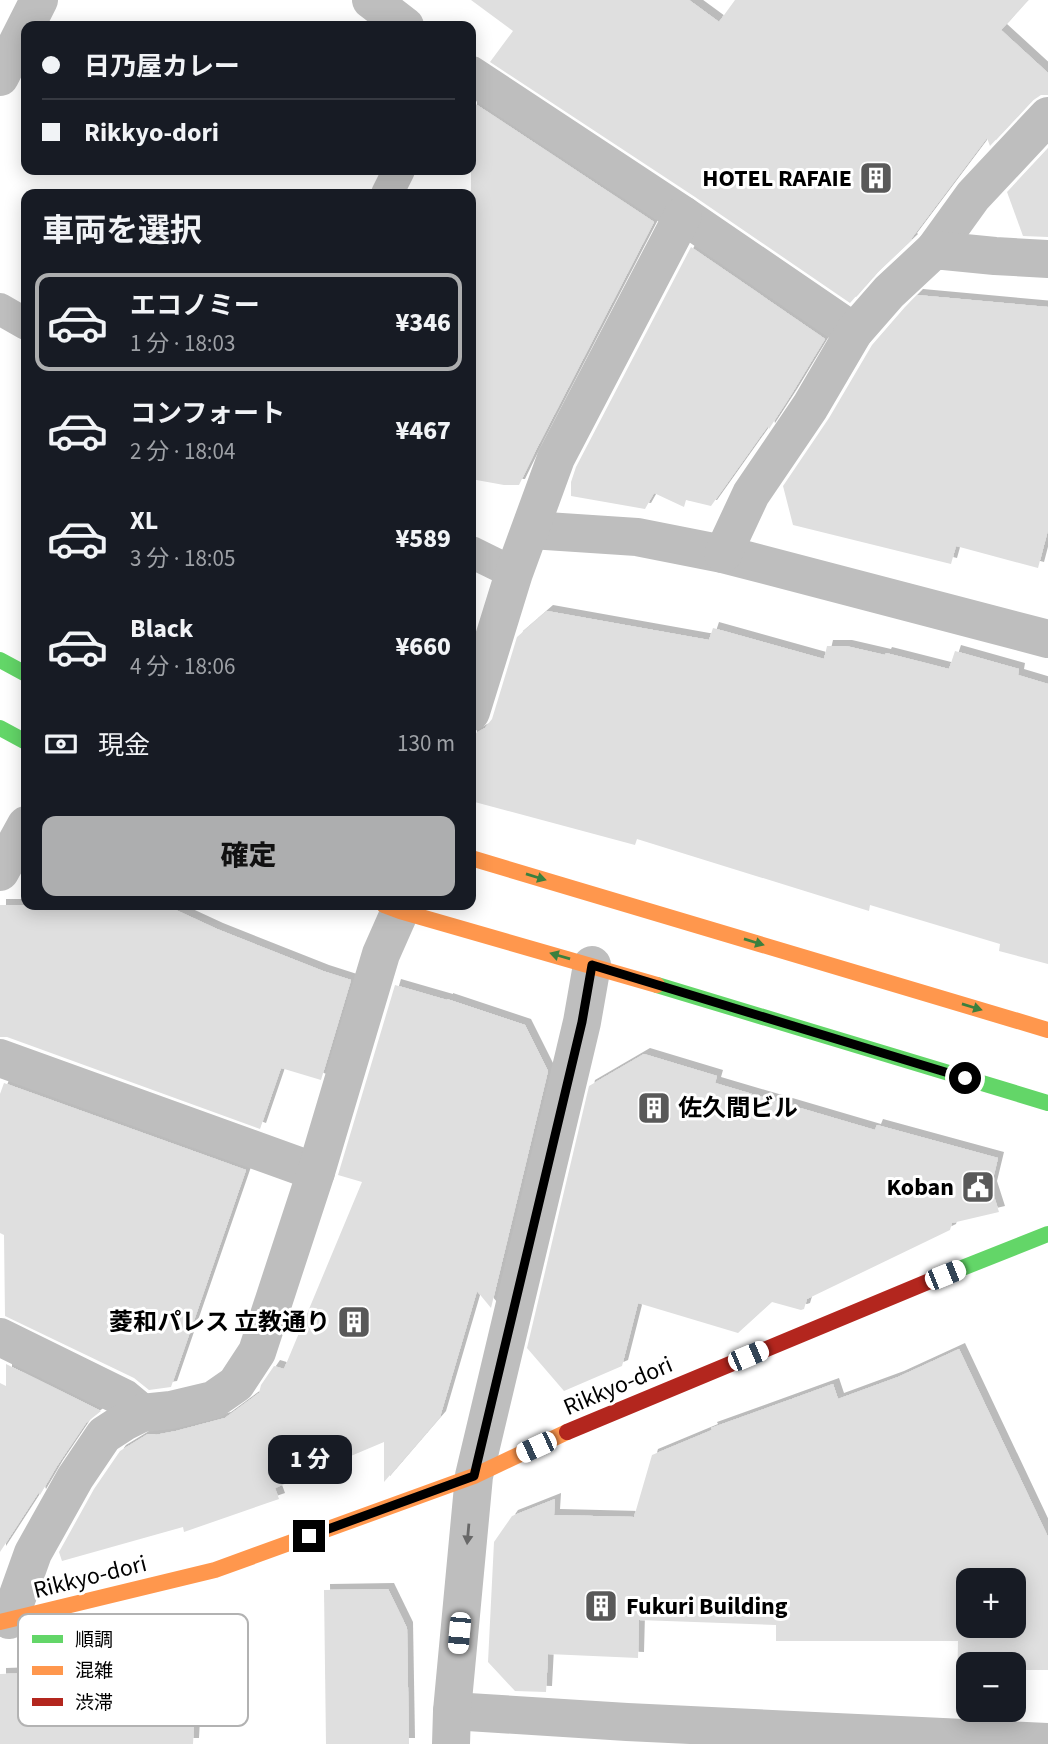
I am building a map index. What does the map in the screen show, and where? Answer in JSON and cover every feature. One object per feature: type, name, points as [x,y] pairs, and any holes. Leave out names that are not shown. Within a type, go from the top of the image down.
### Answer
[{"type":"street","points":[[28,21],[38,0]]},
{"type":"street","points":[[371,0],[398,21]]},
{"type":"street","points":[[0,77],[21,34]]},
{"type":"street","points":[[476,78],[854,332]]},
{"type":"street","points":[[723,554],[751,494],[810,407],[854,332],[889,292],[934,250],[973,196],[1048,116]]},
{"type":"street","points":[[476,696],[514,573],[556,458],[683,215]]},
{"type":"street","points":[[934,250],[1048,259]]},
{"type":"street","points":[[531,530],[636,537],[723,554],[1048,639]]},
{"type":"street","points":[[0,660],[21,671]]},
{"type":"street","points":[[0,728],[21,739]]},
{"type":"street","points":[[0,872],[21,834]]},
{"type":"street","points":[[476,859],[1048,1030]]},
{"type":"street","points":[[5,1621],[33,1553],[75,1478],[104,1436],[142,1413],[213,1400],[236,1384],[257,1352],[316,1172],[392,910]]},
{"type":"street","points":[[399,910],[592,965],[1048,1103]]},
{"type":"street","points":[[592,965],[582,1022],[474,1476],[451,1728],[627,1722],[1048,1742]]},
{"type":"street","points":[[0,1058],[316,1172]]},
{"type":"street","name":"Rikkyo-dori","points":[[34,1614],[215,1570],[474,1476],[592,1421],[881,1300],[1048,1234]]},
{"type":"street","points":[[0,1337],[124,1398],[142,1413]]},
{"type":"lane","points":[[0,309],[21,321]]},
{"type":"lane","points":[[476,554],[514,573]]},
{"type":"building","points":[[471,0],[689,0],[719,22],[735,0],[1028,0],[1001,30],[1048,73],[1048,95],[1041,95],[1032,101],[990,146],[987,138],[912,240],[850,303],[490,62],[513,31]]},
{"type":"building","points":[[476,104],[654,222],[519,485],[476,480],[476,189],[471,189],[471,175],[476,175]]},
{"type":"building","points":[[1048,148],[1048,237],[1023,236],[1007,192]]},
{"type":"building","points":[[691,247],[825,339],[769,429],[768,426],[711,506],[686,500],[684,507],[654,493],[645,509],[571,496],[571,482],[576,467]]},
{"type":"building","points":[[917,295],[1048,307],[1048,530],[1038,568],[956,546],[951,564],[793,525],[783,486],[829,418],[872,345]]},
{"type":"building","points":[[547,611],[709,640],[713,628],[824,659],[827,646],[846,646],[949,669],[955,651],[1019,669],[1018,675],[1048,684],[1048,964],[999,951],[1000,944],[870,905],[869,911],[637,839],[635,845],[476,802],[476,733],[485,728],[492,719],[517,637]]},
{"type":"building","points":[[0,905],[21,905],[21,910],[176,910],[217,929],[351,980],[321,1080],[281,1068],[260,1129],[7,1037],[0,1037]]},
{"type":"building","points":[[395,985],[525,1025],[548,1071],[491,1308],[477,1291],[440,1417],[384,1482],[384,1442],[275,1488],[279,1499],[184,1532],[183,1527],[62,1561],[59,1552],[94,1489],[120,1451],[148,1434],[176,1431],[225,1418],[259,1393],[261,1385],[274,1366],[284,1369],[362,1182],[338,1175]]},
{"type":"building","points":[[644,1054],[717,1076],[715,1083],[875,1130],[877,1125],[998,1158],[991,1187],[999,1212],[952,1223],[950,1230],[807,1299],[804,1309],[772,1302],[738,1333],[638,1303],[622,1366],[564,1391],[527,1348],[589,1086]]},
{"type":"building","points":[[4,1083],[246,1170],[171,1387],[149,1390],[134,1378],[5,1316],[4,1235],[0,1233],[0,1094]]},
{"type":"building","points":[[959,1349],[1048,1537],[1048,1670],[1026,1670],[1026,1652],[958,1652],[958,1641],[776,1641],[776,1625],[639,1620],[638,1658],[548,1654],[546,1692],[515,1691],[488,1662],[494,1542],[512,1516],[555,1499],[554,1515],[634,1517],[652,1455],[712,1430],[711,1428],[833,1384],[838,1399],[898,1377]]},
{"type":"building","points":[[6,1364],[101,1411],[86,1423],[0,1552],[0,1383],[6,1386]]},
{"type":"building","points":[[388,1589],[407,1628],[409,1744],[326,1744],[324,1590]]},
{"type":"building","points":[[18,1673],[18,1726],[194,1726],[193,1744],[0,1744],[0,1674]]},
{"type":"traffic: fast","points":[[0,660],[21,671]]},
{"type":"traffic: fast","points":[[0,728],[21,739]]},
{"type":"traffic: fast","points":[[657,985],[1048,1103]]},
{"type":"traffic: fast","points":[[937,1278],[1048,1234]]},
{"type":"traffic: slow","points":[[476,859],[1048,1030]]},
{"type":"traffic: slow","points":[[397,910],[657,985]]},
{"type":"traffic: slow","points":[[33,1614],[215,1570],[474,1476],[567,1432]]},
{"type":"traffic: slow","points":[[0,1622],[18,1618]]},
{"type":"traffic: jam","points":[[567,1432],[937,1278]]},
{"type":"place","name":"HOTEL RAFAIE","points":[[876,178]]},
{"type":"place","name":"佐久間ビル","points":[[654,1108]]},
{"type":"place","name":"Koban","points":[[978,1187]]},
{"type":"place","name":"菱和パレス 立教通り","points":[[354,1322]]},
{"type":"place","name":"Fukuri Building","points":[[601,1606]]},
{"type":"route","points":[[309,1536],[474,1476],[582,1022],[592,965],[965,1078]]}]
